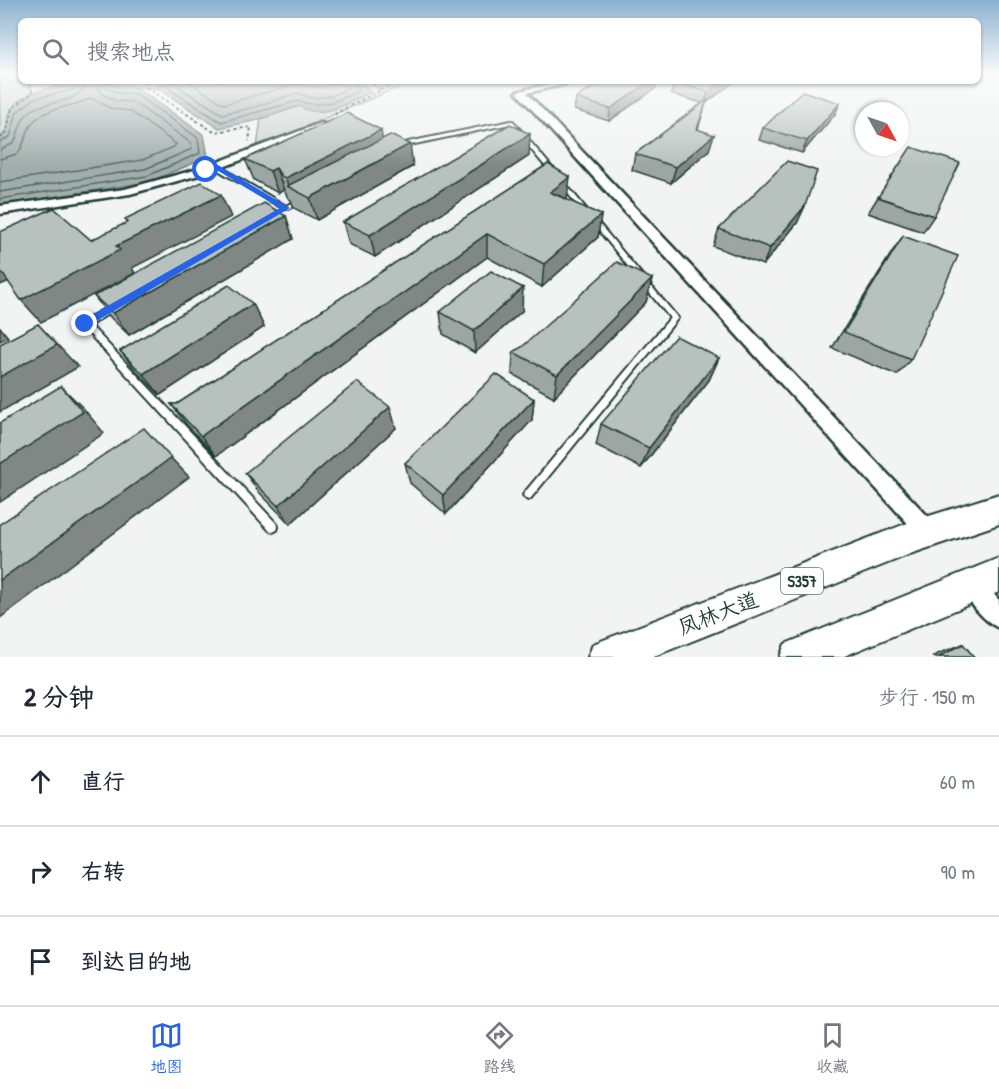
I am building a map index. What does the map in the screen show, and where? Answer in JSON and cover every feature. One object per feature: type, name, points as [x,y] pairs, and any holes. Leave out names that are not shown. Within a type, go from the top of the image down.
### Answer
[{"type":"main road","name":"凤林大道","points":[[606,657],[929,532],[999,509]]},
{"type":"main road","points":[[798,657],[985,580]]},
{"type":"street","points":[[532,104],[929,532]]},
{"type":"street","points":[[0,210],[126,192],[215,166],[334,121]]},
{"type":"street","points":[[985,580],[999,617]]},
{"type":"lane","points":[[397,149],[408,144],[511,122],[674,318],[528,495]]},
{"type":"lane","points":[[215,166],[286,208]]},
{"type":"lane","points":[[276,214],[306,197]]},
{"type":"lane","points":[[125,301],[85,324],[273,527]]},
{"type":"path","points":[[0,138],[5,135],[12,109],[19,104]]},
{"type":"path","points":[[171,104],[214,132],[250,127],[248,154]]},
{"type":"path","points":[[334,121],[336,113],[354,104]]},
{"type":"shaded area","points":[[0,104],[19,104],[12,109],[5,135],[0,138]]},
{"type":"shaded area","points":[[312,104],[359,104],[257,147],[261,119]]},
{"type":"water","points":[[16,104],[159,104],[204,135],[208,157],[149,182],[0,205],[0,138],[7,128],[12,108]]},
{"type":"water","points":[[181,104],[348,104],[317,112],[299,106],[254,121],[219,128]]},
{"type":"building","points":[[593,104],[618,104],[610,109]]},
{"type":"building","points":[[702,104],[706,104],[697,129],[714,135],[676,167],[635,154]]},
{"type":"building","points":[[789,104],[839,104],[807,141],[763,128]]},
{"type":"building","points":[[347,113],[381,130],[285,178],[276,168],[270,171],[245,159]]},
{"type":"building","points":[[510,124],[530,134],[370,235],[343,222]]},
{"type":"building","points":[[390,135],[410,144],[310,198],[287,186]]},
{"type":"building","points":[[911,147],[960,163],[934,216],[878,197],[905,156],[909,156]]},
{"type":"building","points":[[787,161],[817,171],[805,206],[770,248],[719,229]]},
{"type":"building","points":[[548,164],[570,177],[550,192],[601,215],[544,264],[487,234],[201,436],[171,404],[177,404]]},
{"type":"building","points":[[202,182],[221,195],[116,246],[120,250],[21,300],[0,270],[0,232],[54,208],[91,240],[128,222],[125,219]]},
{"type":"building","points":[[264,203],[286,216],[113,313],[94,296]]},
{"type":"building","points":[[903,236],[958,256],[911,359],[844,332]]},
{"type":"building","points":[[617,262],[652,279],[557,375],[513,352],[522,347]]},
{"type":"building","points":[[491,271],[523,288],[474,331],[440,312]]},
{"type":"building","points":[[229,285],[253,304],[143,374],[120,351]]},
{"type":"building","points":[[38,324],[57,345],[0,377],[0,344]]},
{"type":"building","points":[[676,336],[719,358],[649,448],[601,424]]},
{"type":"building","points":[[496,374],[534,399],[443,495],[405,463]]},
{"type":"building","points":[[357,382],[390,407],[278,506],[245,473]]},
{"type":"building","points":[[61,386],[83,412],[0,464],[0,423]]},
{"type":"building","points":[[144,428],[171,458],[0,580],[0,524]]},
{"type":"building","points":[[963,644],[974,657],[939,657]]},
{"type":"route","points":[[85,324],[286,208],[215,166],[206,170]]}]
